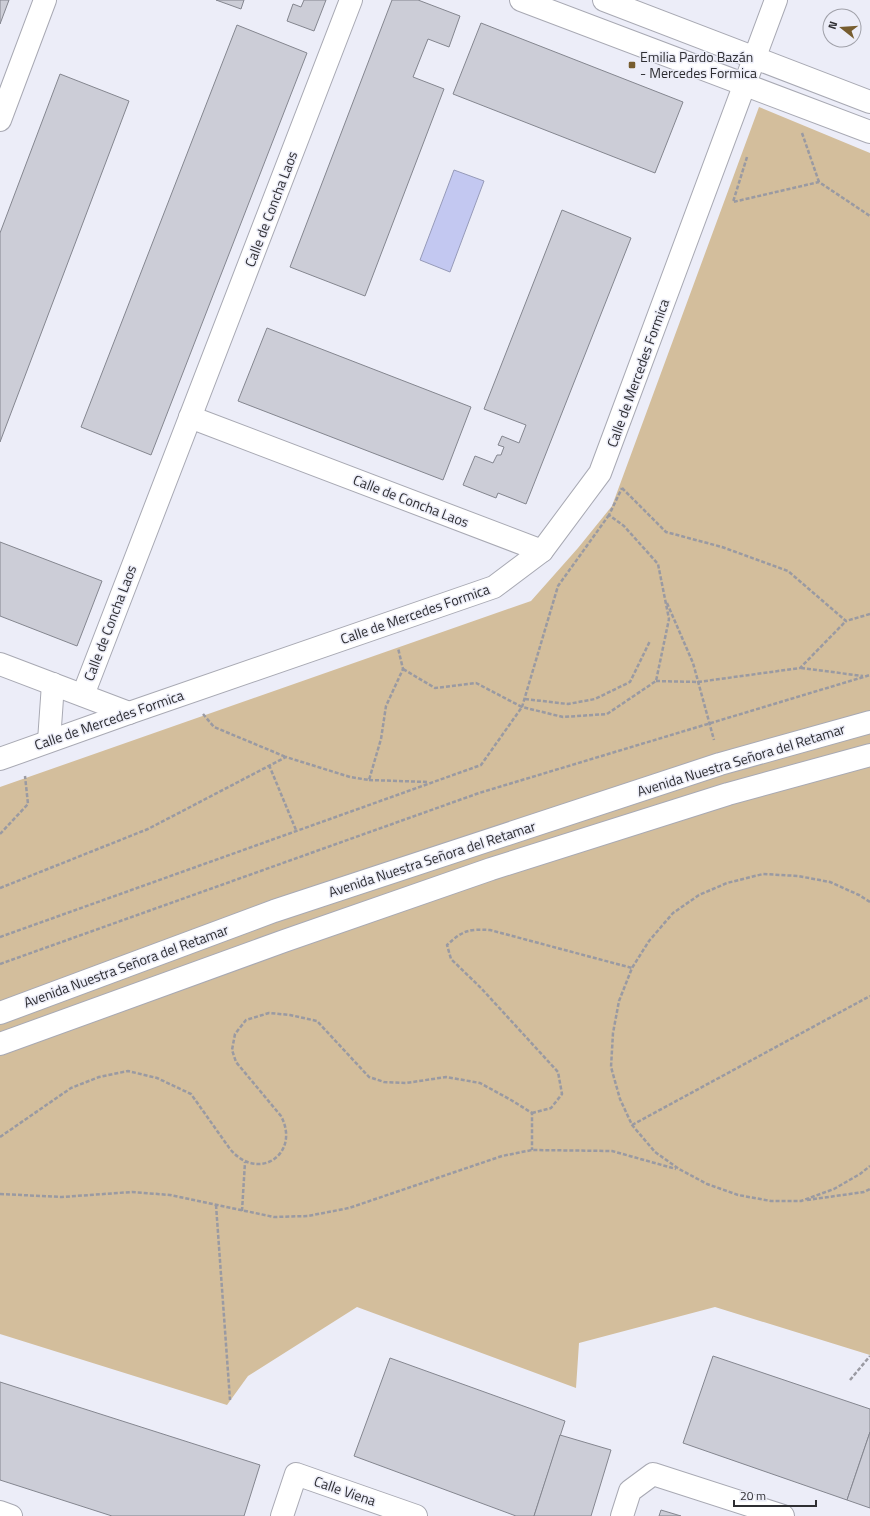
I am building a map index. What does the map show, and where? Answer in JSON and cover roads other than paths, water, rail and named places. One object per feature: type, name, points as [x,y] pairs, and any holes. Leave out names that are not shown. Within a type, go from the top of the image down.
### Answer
[{"type":"street","points":[[0,120],[45,0]]},
{"type":"street","name":"Calle de Concha Laos","points":[[83,696],[351,0]]},
{"type":"street","points":[[521,0],[870,132]]},
{"type":"street","points":[[604,0],[870,102]]},
{"type":"street","name":"Calle de Mercedes Formica","points":[[10,756],[129,713],[494,587],[542,551],[600,474],[776,0]]},
{"type":"street","name":"Calle de Concha Laos","points":[[190,417],[542,551]]},
{"type":"street","name":"Calle de Concha Laos","points":[[0,664],[129,713]]},
{"type":"street","points":[[49,742],[53,684]]},
{"type":"street","name":"Avenida Nuestra Señora del Retamar","points":[[0,1013],[274,912],[720,764],[870,722]]},
{"type":"street","name":"Avenida Nuestra Señora del Retamar","points":[[0,1044],[284,941],[491,869],[728,794],[870,755]]},
{"type":"street","name":"Calle Viena","points":[[282,1516],[296,1474],[416,1516]]},
{"type":"street","points":[[622,1516],[630,1491],[653,1474],[783,1516]]},
{"type":"street","points":[[0,1512],[11,1516]]},
{"type":"water","points":[[454,170],[484,181],[450,272],[420,260]]},
{"type":"place","name":"Emilia Pardo Bazán - Mercedes Formica","points":[[632,65]]}]
